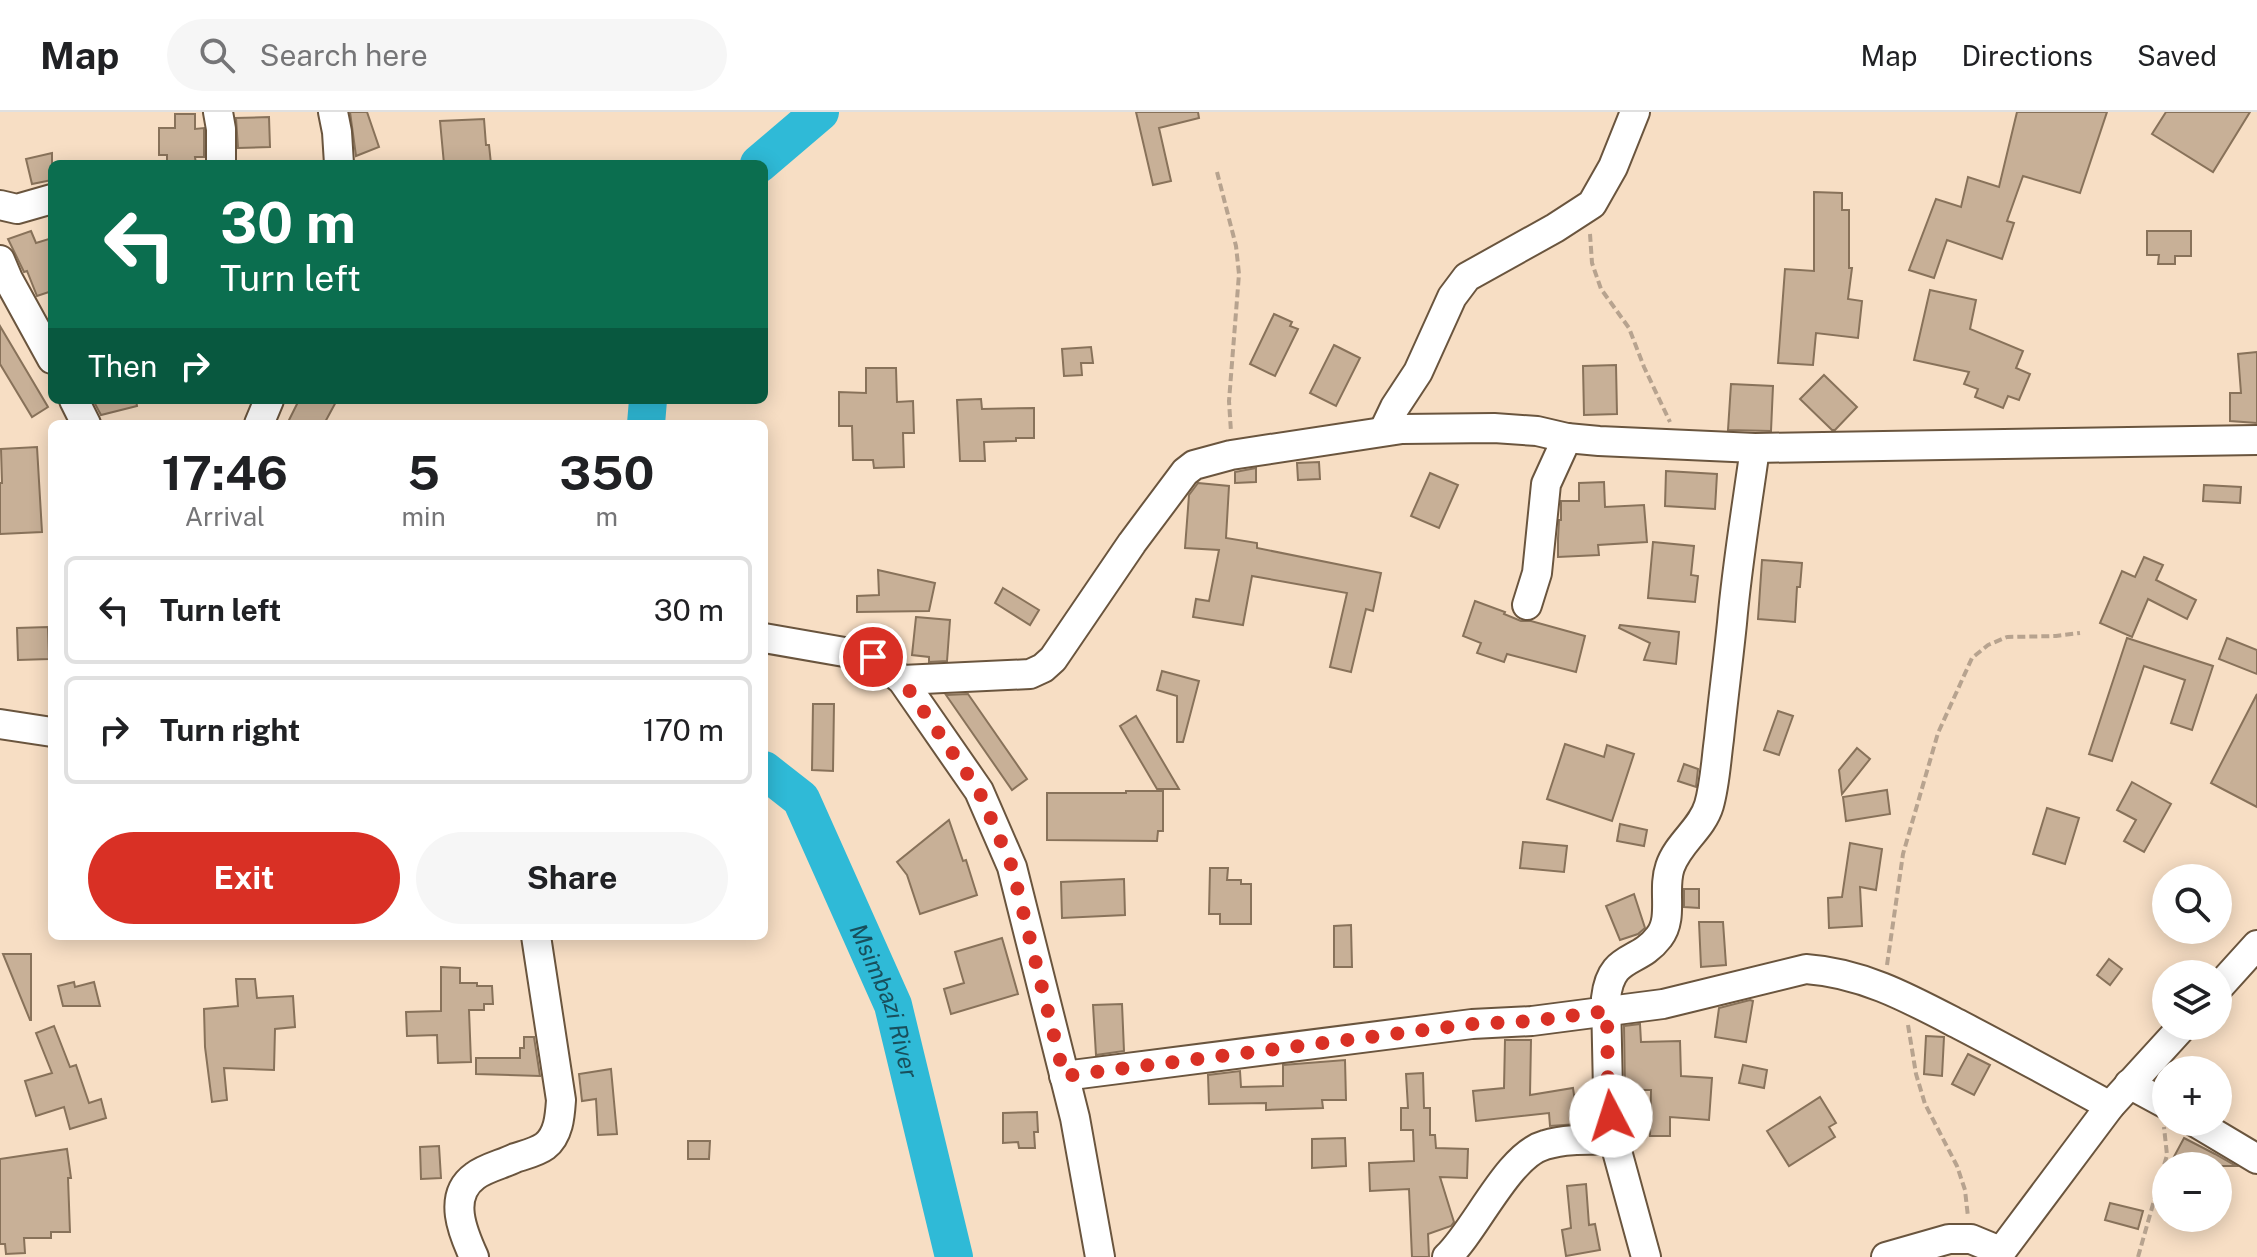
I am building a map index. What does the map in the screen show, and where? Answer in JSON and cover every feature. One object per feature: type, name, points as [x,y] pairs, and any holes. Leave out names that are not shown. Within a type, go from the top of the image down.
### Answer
[{"type":"street","points":[[218,112],[221,160]]},
{"type":"street","points":[[333,112],[339,160]]},
{"type":"street","points":[[1384,430],[1418,372],[1460,284],[1592,204],[1613,167],[1635,112]]},
{"type":"street","points":[[0,205],[17,209],[48,200]]},
{"type":"street","points":[[0,260],[48,352]]},
{"type":"street","points":[[902,680],[1030,674],[1043,668],[1053,659],[1185,472],[1194,465],[1231,455],[1384,430],[1494,428],[1599,441],[1755,448],[2257,440]]},
{"type":"street","points":[[1527,605],[1537,573],[1546,484],[1567,438]]},
{"type":"street","points":[[1646,1257],[1614,1140],[1608,1091],[1607,984],[1619,965],[1658,939],[1667,923],[1666,889],[1670,866],[1708,808],[1755,448]]},
{"type":"street","points":[[768,639],[873,657],[902,680],[979,791],[1012,867],[1075,1118],[1100,1257],[1113,1257]]},
{"type":"street","points":[[0,724],[48,731]]},
{"type":"street","points":[[474,1257],[460,1222],[459,1204],[465,1187],[475,1176],[545,1146],[560,1118],[561,1100],[537,940]]},
{"type":"street","points":[[2232,973],[2257,945]]},
{"type":"street","points":[[1064,1076],[1472,1024],[1532,1021],[1663,1004],[1806,969],[1862,979],[1893,992],[2110,1106]]},
{"type":"street","points":[[1886,1257],[1949,1239],[1971,1239],[1998,1254],[2110,1106],[2170,1040]]},
{"type":"street","points":[[2129,1084],[2152,1096]]},
{"type":"street","points":[[2218,1136],[2257,1159]]},
{"type":"street","points":[[1447,1257],[1508,1175],[1527,1155],[1542,1145],[1553,1143],[1614,1140]]},
{"type":"path","points":[[1217,172],[1236,246],[1239,274],[1229,401],[1231,455]]},
{"type":"path","points":[[1592,204],[1592,263],[1601,289],[1629,328],[1670,421],[1673,444]]},
{"type":"path","points":[[1971,1239],[1965,1190],[1957,1166],[1925,1104],[1893,992],[1903,854],[1938,733],[1972,658],[1988,645],[2007,637],[2080,633]]},
{"type":"path","points":[[2138,1257],[2167,1155],[2166,1136]]},
{"type":"building","points":[[350,112],[367,112],[379,147],[356,156]]},
{"type":"building","points":[[1136,112],[1198,112],[1199,118],[1159,128],[1171,181],[1153,185]]},
{"type":"building","points":[[2017,112],[2107,112],[2080,193],[2023,176],[2007,221],[2014,223],[2002,259],[1947,240],[1934,278],[1909,270],[1936,199],[1961,207],[1968,177],[1999,187]]},
{"type":"building","points":[[2166,112],[2250,112],[2213,172],[2152,134]]},
{"type":"building","points":[[175,114],[195,114],[195,129],[204,128],[204,157],[167,160],[167,155],[159,155],[159,128],[175,128]]},
{"type":"building","points":[[269,117],[270,147],[238,148],[236,118]]},
{"type":"building","points":[[484,119],[491,160],[444,160],[440,121]]},
{"type":"building","points":[[52,153],[52,160],[48,160],[48,181],[32,184],[26,159]]},
{"type":"building","points":[[1814,192],[1842,193],[1842,210],[1849,210],[1849,268],[1852,268],[1848,299],[1862,301],[1858,338],[1816,333],[1813,365],[1778,363],[1785,269],[1814,271]]},
{"type":"building","points":[[31,231],[36,243],[48,239],[48,292],[37,296],[27,271],[24,272],[8,239]]},
{"type":"building","points":[[2147,231],[2191,231],[2191,256],[2175,256],[2175,264],[2158,264],[2159,255],[2147,255]]},
{"type":"building","points":[[1930,290],[1976,300],[1970,329],[2023,351],[2016,368],[2030,374],[2019,400],[2008,396],[2003,408],[1975,397],[1978,389],[1964,384],[1969,372],[1914,360]]},
{"type":"building","points":[[1274,314],[1292,322],[1290,326],[1298,329],[1275,376],[1250,364]]},
{"type":"building","points":[[0,326],[48,407],[32,417],[0,364]]},
{"type":"building","points":[[1334,345],[1360,358],[1336,406],[1310,393]]},
{"type":"building","points":[[1091,347],[1093,363],[1081,363],[1082,375],[1064,376],[1062,349]]},
{"type":"building","points":[[2257,352],[2257,423],[2230,421],[2230,393],[2241,393],[2238,354]]},
{"type":"building","points":[[1616,365],[1617,414],[1584,415],[1583,366]]},
{"type":"building","points":[[866,368],[896,368],[897,402],[913,401],[914,433],[903,433],[904,467],[874,468],[873,460],[853,460],[852,426],[839,426],[839,392],[866,393]]},
{"type":"building","points":[[1824,375],[1857,407],[1835,430],[1800,399]]},
{"type":"building","points":[[1731,384],[1773,386],[1771,431],[1728,430]]},
{"type":"building","points":[[981,399],[982,409],[1034,408],[1034,438],[984,442],[985,461],[960,461],[957,400]]},
{"type":"building","points":[[95,404],[137,404],[137,406],[101,415]]},
{"type":"building","points":[[297,404],[335,404],[326,420],[289,420]]},
{"type":"building","points":[[37,447],[42,532],[0,534],[1,449]]},
{"type":"building","points":[[1319,462],[1320,479],[1298,480],[1297,463]]},
{"type":"building","points":[[1256,468],[1256,482],[1235,483],[1235,472]]},
{"type":"building","points":[[1666,471],[1717,474],[1715,509],[1665,506]]},
{"type":"building","points":[[1430,473],[1458,485],[1439,528],[1411,516]]},
{"type":"building","points":[[1604,482],[1605,507],[1644,505],[1647,542],[1598,545],[1599,555],[1558,557],[1561,501],[1579,501],[1579,483]]},
{"type":"building","points":[[1198,483],[1229,486],[1226,538],[1257,543],[1257,548],[1381,573],[1373,611],[1366,609],[1351,672],[1330,667],[1347,593],[1252,576],[1243,625],[1193,617],[1196,599],[1209,601],[1219,550],[1185,548],[1189,495]]},
{"type":"building","points":[[2204,485],[2241,487],[2240,503],[2203,501]]},
{"type":"building","points":[[1653,542],[1694,546],[1691,575],[1698,576],[1695,602],[1648,598]]},
{"type":"building","points":[[2144,557],[2163,565],[2156,580],[2196,600],[2187,619],[2148,599],[2132,637],[2100,623],[2122,571],[2135,577]]},
{"type":"building","points":[[1762,560],[1802,563],[1795,622],[1758,619]]},
{"type":"building","points":[[878,570],[935,583],[929,611],[857,612],[857,596],[879,595]]},
{"type":"building","points":[[1003,588],[1039,610],[1030,625],[995,603]]},
{"type":"building","points":[[1475,601],[1521,621],[1585,636],[1576,672],[1507,654],[1504,662],[1477,653],[1481,643],[1463,636]]},
{"type":"building","points":[[916,617],[950,620],[947,661],[929,662],[929,657],[912,655]]},
{"type":"building","points":[[1620,625],[1679,632],[1676,664],[1644,660],[1650,643],[1619,628]]},
{"type":"building","points":[[48,627],[48,659],[18,660],[17,628]]},
{"type":"building","points":[[2127,638],[2213,666],[2192,730],[2171,723],[2185,680],[2144,666],[2112,761],[2089,754]]},
{"type":"building","points":[[2227,638],[2257,650],[2257,674],[2219,659]]},
{"type":"building","points":[[1162,671],[1199,681],[1183,742],[1177,742],[1177,696],[1157,690]]},
{"type":"building","points":[[968,694],[1027,779],[1012,790],[946,695]]},
{"type":"building","points":[[2257,694],[2257,807],[2211,783]]},
{"type":"building","points":[[813,704],[834,704],[833,771],[812,770]]},
{"type":"building","points":[[1778,711],[1793,716],[1779,755],[1764,750]]},
{"type":"building","points":[[1136,716],[1179,789],[1157,789],[1120,726]]},
{"type":"building","points":[[1565,744],[1604,757],[1607,745],[1634,754],[1612,821],[1547,799]]},
{"type":"building","points":[[1857,748],[1870,759],[1842,794],[1839,770]]},
{"type":"building","points":[[1684,764],[1698,769],[1696,787],[1678,781]]},
{"type":"building","points":[[2132,782],[2171,804],[2144,852],[2124,841],[2136,820],[2117,810]]},
{"type":"building","points":[[1887,790],[1890,814],[1846,821],[1843,797]]},
{"type":"building","points":[[1163,791],[1163,831],[1158,831],[1157,841],[1047,840],[1047,793]]},
{"type":"building","points":[[2047,808],[2079,818],[2065,864],[2033,854]]},
{"type":"building","points":[[949,820],[977,895],[920,914],[907,875],[897,862]]},
{"type":"building","points":[[1620,824],[1647,830],[1644,846],[1617,841]]},
{"type":"building","points":[[1523,842],[1567,846],[1564,872],[1520,868]]},
{"type":"building","points":[[1850,843],[1882,849],[1876,890],[1860,887],[1862,926],[1829,928],[1828,898],[1842,897]]},
{"type":"building","points":[[1210,868],[1228,868],[1227,880],[1251,884],[1251,924],[1220,924],[1220,914],[1209,914]]},
{"type":"building","points":[[1124,879],[1125,915],[1062,918],[1061,882]]},
{"type":"building","points":[[1684,889],[1699,889],[1699,908],[1684,907]]},
{"type":"building","points":[[1634,894],[1645,928],[1620,940],[1606,906]]},
{"type":"building","points":[[1699,922],[1723,922],[1726,965],[1701,967]]},
{"type":"building","points":[[1351,925],[1352,967],[1334,967],[1334,926]]},
{"type":"building","points":[[1002,938],[1018,994],[951,1014],[944,989],[964,983],[955,952]]},
{"type":"building","points":[[3,954],[31,954],[31,1020],[30,1020]]},
{"type":"building","points":[[2109,959],[2122,969],[2110,985],[2097,975]]},
{"type":"building","points":[[441,967],[460,968],[460,983],[492,986],[493,1004],[484,1004],[484,1010],[469,1010],[471,1062],[438,1063],[437,1035],[407,1036],[406,1012],[441,1011]]},
{"type":"building","points":[[236,979],[255,979],[257,998],[293,996],[295,1027],[275,1029],[274,1070],[224,1068],[227,1100],[212,1102],[204,1009],[238,1006]]},
{"type":"building","points":[[74,982],[75,987],[94,982],[100,1006],[63,1006],[58,986]]},
{"type":"building","points":[[1753,1001],[1746,1042],[1715,1037],[1719,1008]]},
{"type":"building","points":[[1122,1004],[1124,1051],[1096,1055],[1093,1005]]},
{"type":"building","points":[[1640,1024],[1641,1042],[1680,1041],[1681,1076],[1712,1078],[1709,1120],[1670,1117],[1670,1136],[1650,1136],[1651,1090],[1625,1090],[1624,1026]]},
{"type":"building","points":[[54,1026],[70,1067],[76,1065],[89,1103],[101,1099],[106,1118],[70,1129],[64,1107],[36,1116],[25,1081],[52,1073],[36,1033]]},
{"type":"building","points":[[1926,1036],[1944,1037],[1942,1076],[1924,1074]]},
{"type":"building","points":[[524,1037],[534,1037],[540,1076],[476,1074],[476,1058],[520,1058]]},
{"type":"building","points":[[1505,1040],[1531,1040],[1530,1095],[1573,1088],[1576,1109],[1590,1108],[1591,1123],[1550,1126],[1549,1113],[1476,1121],[1473,1091],[1504,1088]]},
{"type":"building","points":[[1968,1054],[1990,1065],[1974,1095],[1952,1084]]},
{"type":"building","points":[[1345,1060],[1346,1100],[1322,1100],[1323,1108],[1266,1110],[1266,1103],[1209,1104],[1208,1075],[1240,1071],[1241,1087],[1283,1086],[1283,1065]]},
{"type":"building","points":[[1743,1065],[1767,1070],[1764,1088],[1739,1083]]},
{"type":"building","points":[[611,1069],[617,1134],[598,1135],[596,1099],[582,1101],[579,1074]]},
{"type":"building","points":[[1423,1073],[1424,1108],[1430,1108],[1430,1135],[1435,1135],[1436,1148],[1468,1149],[1467,1178],[1440,1177],[1454,1222],[1428,1234],[1429,1257],[1412,1257],[1409,1189],[1370,1191],[1369,1163],[1414,1161],[1413,1130],[1401,1130],[1401,1108],[1408,1108],[1406,1074]]},
{"type":"building","points":[[1820,1097],[1836,1123],[1829,1127],[1835,1137],[1789,1166],[1767,1131]]},
{"type":"building","points":[[1037,1112],[1035,1148],[1019,1148],[1018,1142],[1003,1143],[1003,1113]]},
{"type":"building","points":[[1345,1138],[1346,1166],[1312,1168],[1312,1139]]},
{"type":"building","points":[[2184,1138],[2211,1152],[2176,1152]]},
{"type":"building","points":[[688,1141],[710,1141],[709,1159],[688,1159]]},
{"type":"building","points":[[439,1146],[441,1178],[421,1179],[420,1147]]},
{"type":"building","points":[[67,1149],[71,1178],[68,1178],[70,1232],[51,1232],[51,1238],[24,1238],[25,1253],[6,1254],[5,1244],[0,1244],[0,1159]]},
{"type":"building","points":[[1586,1184],[1589,1225],[1595,1224],[1600,1250],[1566,1256],[1562,1230],[1571,1228],[1567,1186]]},
{"type":"building","points":[[2110,1203],[2143,1211],[2138,1229],[2105,1220]]},
{"type":"waterway","name":"Msimbazi River","points":[[764,160],[820,112]]},
{"type":"waterway","name":"Msimbazi River","points":[[646,420],[648,404]]},
{"type":"waterway","name":"Msimbazi River","points":[[768,773],[801,799],[893,1005],[954,1257]]},
{"type":"route","points":[[873,657],[902,680],[979,791],[1012,867],[1064,1076],[1472,1024],[1532,1021],[1607,1011],[1611,1116]]}]
